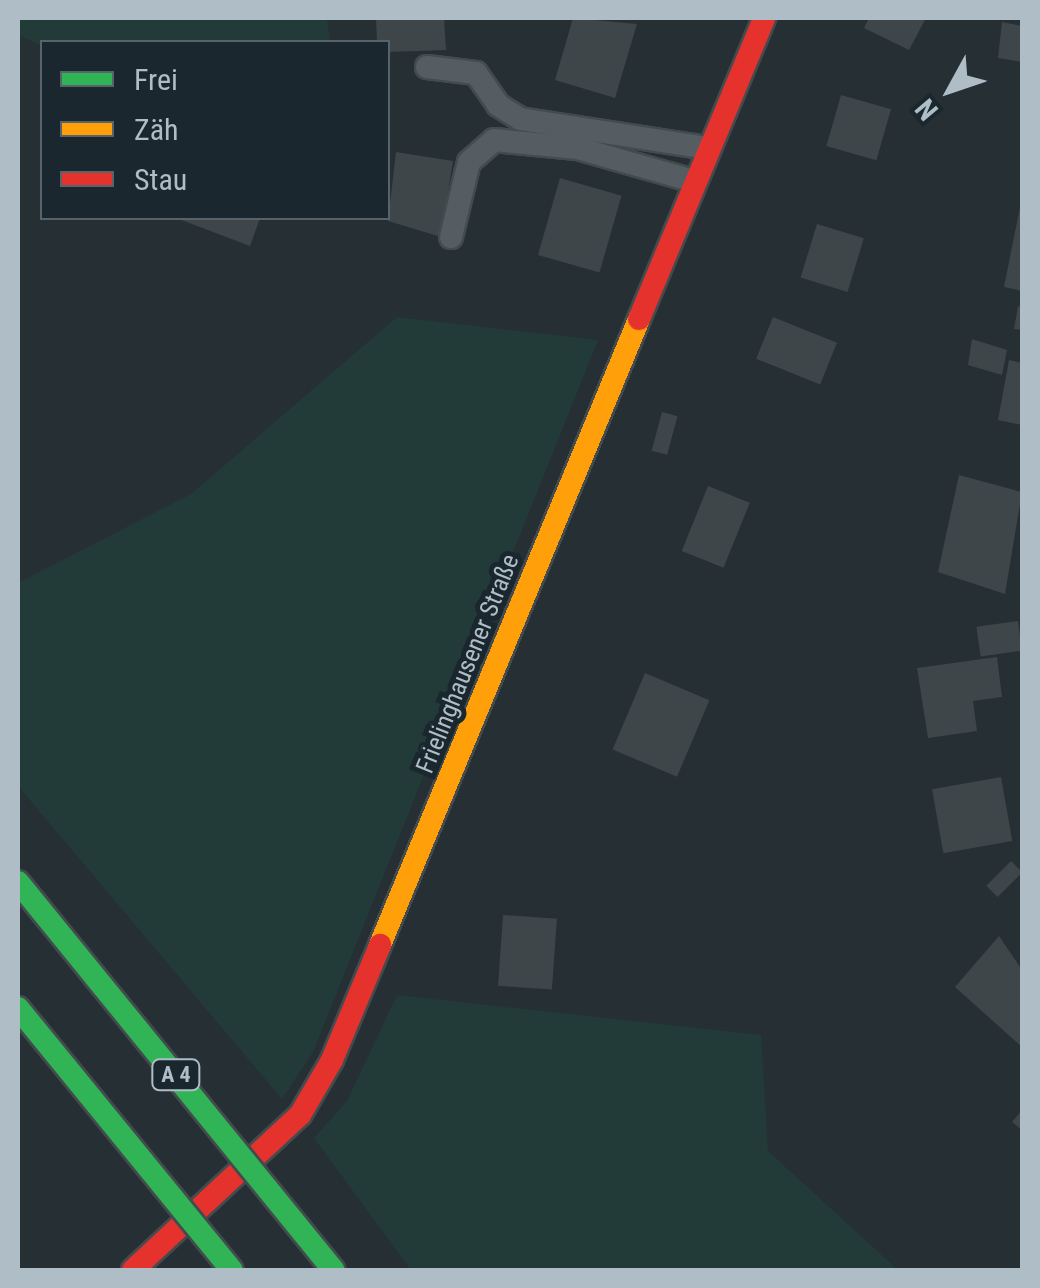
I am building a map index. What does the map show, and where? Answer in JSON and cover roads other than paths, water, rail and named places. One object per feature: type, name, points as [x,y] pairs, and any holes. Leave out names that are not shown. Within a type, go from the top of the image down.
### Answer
[{"type":"main road","name":"Frielinghausener Straße","points":[[133,1270],[300,1115],[332,1060],[764,18]]},
{"type":"main road","name":"A 4","points":[[18,882],[333,1270]]},
{"type":"main road","points":[[18,1008],[232,1270]]},
{"type":"lane","points":[[427,67],[476,72],[498,105],[520,120],[708,148]]},
{"type":"lane","points":[[451,237],[469,162],[494,140],[576,148],[694,180]]}]
